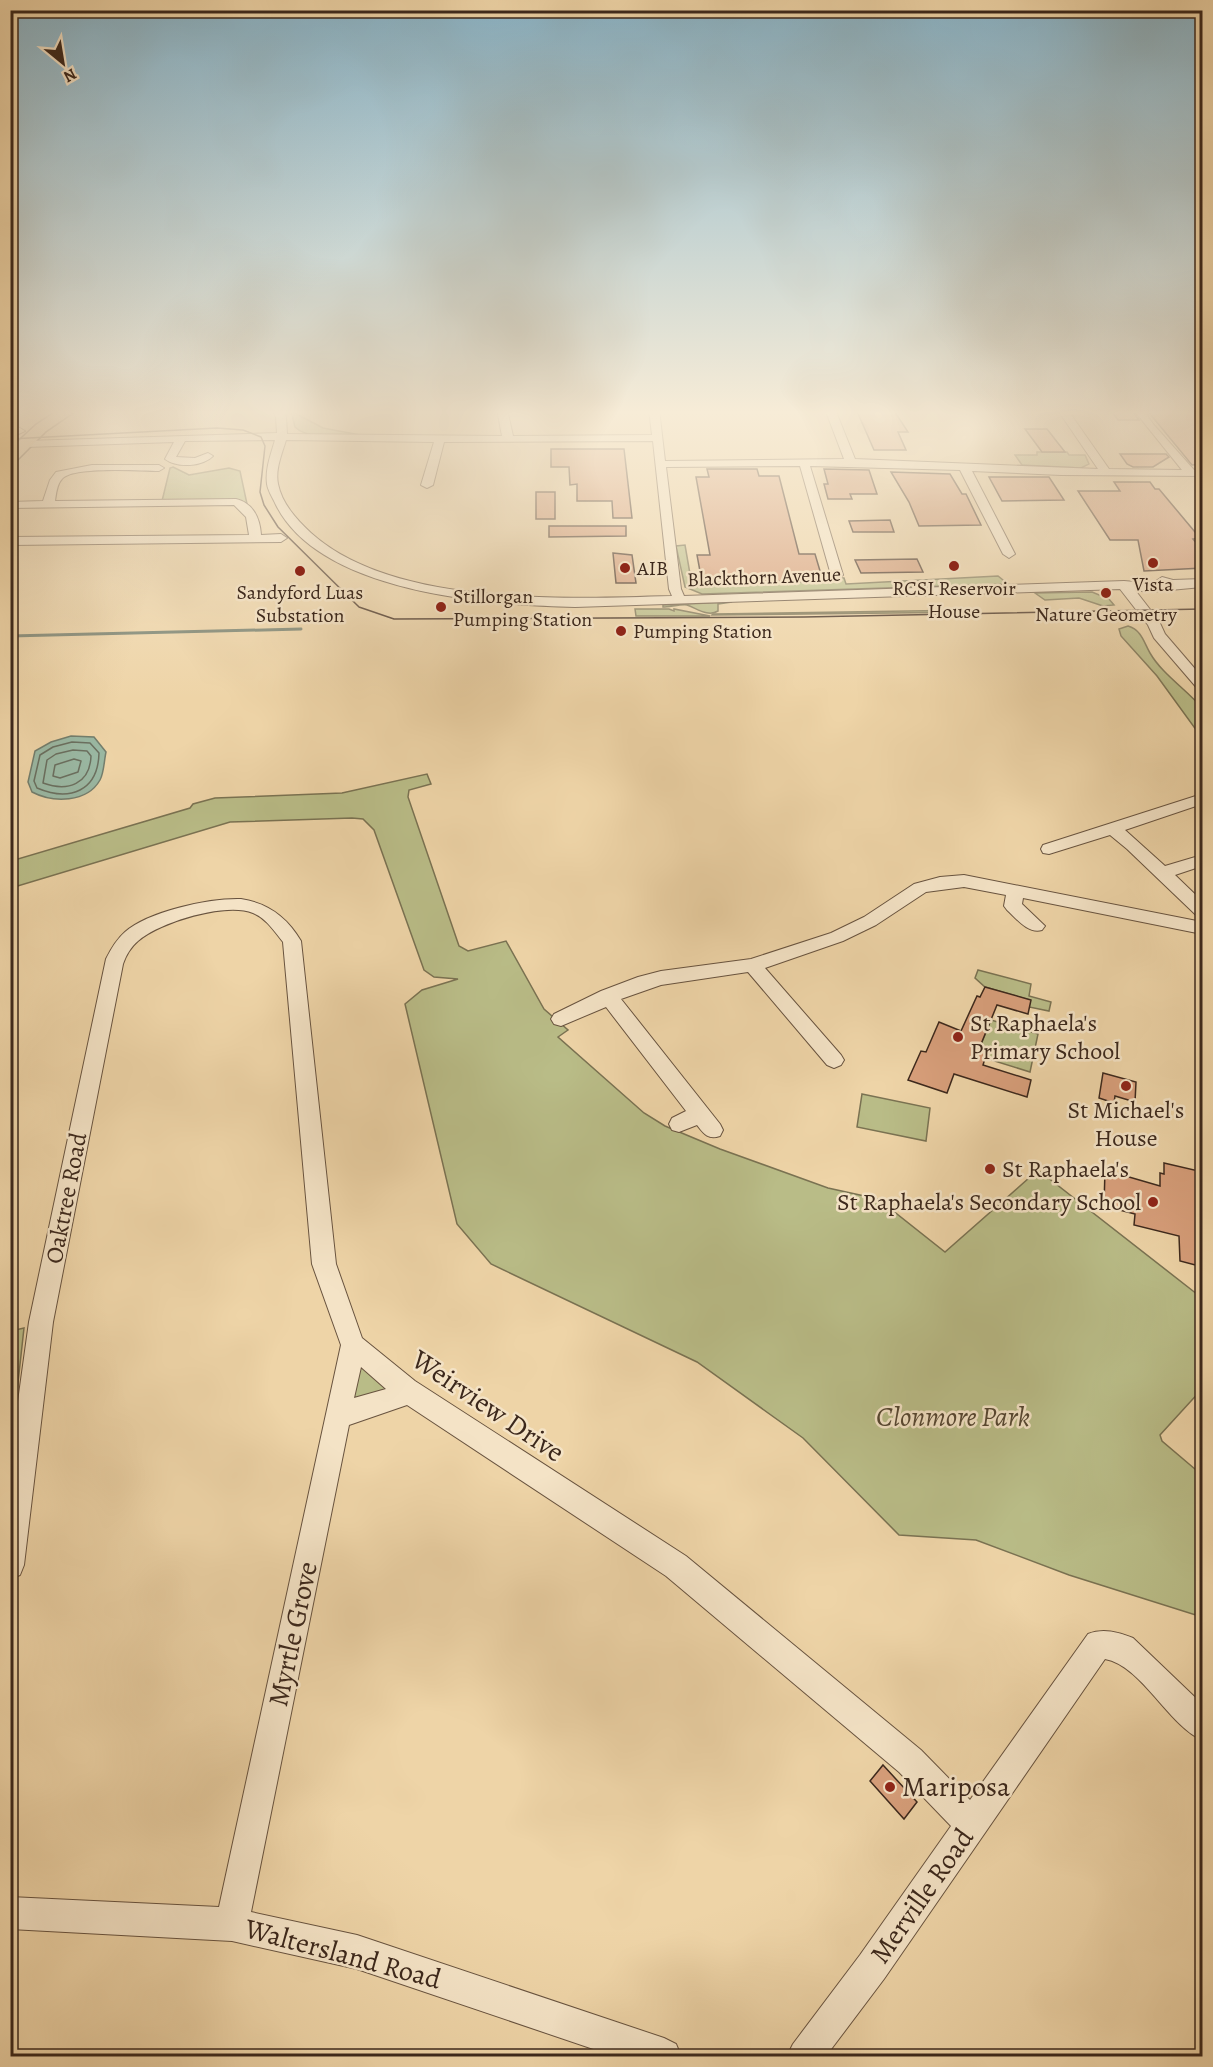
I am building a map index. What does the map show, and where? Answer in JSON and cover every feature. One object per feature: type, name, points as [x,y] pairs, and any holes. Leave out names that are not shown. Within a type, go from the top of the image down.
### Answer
[{"type":"street","points":[[243,505],[257,528],[255,538]]},
{"type":"street","name":"Blackthorn Avenue","points":[[281,505],[298,530],[331,554],[382,576],[459,595],[520,602],[575,603],[790,594],[1118,585],[1155,588],[1168,587],[1173,584],[1203,584]]},
{"type":"street","points":[[666,505],[675,589],[680,600]]},
{"type":"street","points":[[817,505],[837,575]]},
{"type":"street","points":[[983,505],[1008,555]]},
{"type":"street","points":[[10,541],[281,538]]},
{"type":"street","points":[[1118,585],[1148,628],[1159,635],[1203,684]]},
{"type":"street","points":[[1049,849],[1203,799]]},
{"type":"street","points":[[1112,829],[1203,910]]},
{"type":"street","points":[[1163,873],[1203,860]]},
{"type":"street","points":[[562,1019],[638,984],[661,978],[752,965],[837,937],[870,921],[920,888],[964,881],[1203,928]]},
{"type":"street","points":[[1015,892],[1013,906],[1036,926]]},
{"type":"street","name":"Weirview Drive","points":[[223,906],[256,907],[275,920],[292,940],[324,1264],[353,1345],[406,1390],[676,1566],[910,1761],[972,1825]]},
{"type":"street","name":"Oaktree Road","points":[[10,1565],[41,1322],[112,968],[118,951],[133,935],[175,915],[198,908],[223,906]]},
{"type":"street","points":[[752,965],[834,1060]]},
{"type":"street","points":[[608,996],[706,1122],[679,1124]]},
{"type":"street","name":"Myrtle Grove","points":[[232,1923],[353,1345]]},
{"type":"street","points":[[340,1415],[398,1397],[406,1390]]},
{"type":"street","name":"Merville Road","points":[[805,2056],[872,1967],[1098,1644],[1123,1648],[1203,1725]]},
{"type":"street","name":"Waltersland Road","points":[[11,1913],[232,1923],[357,1952],[664,2056]]},
{"type":"green space","points":[[685,545],[690,574],[698,587],[827,581],[827,578],[844,578],[846,584],[998,576],[1008,584],[702,594],[685,587],[676,546]]},
{"type":"green space","points":[[1092,592],[1109,599],[1114,605],[1103,606],[1079,598],[1045,600],[1035,593]]},
{"type":"green space","points":[[732,602],[718,604],[718,611],[714,613],[703,612],[687,605],[663,607],[663,605]]},
{"type":"green space","points":[[635,609],[674,611],[674,609],[710,616],[636,616]]},
{"type":"green space","points":[[973,610],[978,612],[712,615],[713,614]]},
{"type":"green space","points":[[1128,626],[1140,634],[1161,668],[1202,708],[1202,738],[1157,676],[1121,636],[1119,629]]},
{"type":"green space","name":"Clonmore Park","points":[[427,774],[431,784],[409,790],[408,797],[459,946],[468,951],[506,941],[544,1009],[568,1030],[558,1037],[644,1113],[665,1126],[720,1149],[828,1188],[878,1199],[945,1252],[1038,1170],[1202,1298],[1202,1389],[1160,1435],[1162,1441],[1202,1475],[1202,1617],[1069,1575],[976,1540],[899,1535],[803,1438],[697,1362],[491,1264],[457,1224],[405,1004],[422,990],[458,979],[434,977],[424,970],[374,830],[363,819],[230,822],[11,888],[11,861],[190,808],[193,804],[215,798],[342,793]]},
{"type":"green space","points":[[978,970],[1031,984],[1029,996],[1051,1002],[1049,1011],[1029,1007],[1030,1000],[985,987],[975,978]]},
{"type":"green space","points":[[991,1020],[1038,1034],[1030,1072],[985,1058],[987,1052],[979,1049]]},
{"type":"green space","points":[[862,1094],[930,1108],[926,1141],[857,1127]]},
{"type":"green space","points":[[24,1328],[14,1419],[11,1420],[11,1331]]},
{"type":"green space","points":[[362,1366],[386,1389],[349,1407],[355,1369]]},
{"type":"water","points":[[71,736],[94,737],[106,752],[100,780],[87,793],[69,799],[50,798],[32,792],[28,782],[35,751],[51,742]]},
{"type":"building","points":[[536,505],[555,505],[555,519],[536,519]]},
{"type":"building","points":[[612,505],[631,505],[632,518],[613,518]]},
{"type":"building","points":[[701,505],[787,505],[799,554],[815,554],[823,581],[702,582],[697,555],[710,555]]},
{"type":"building","points":[[910,505],[972,505],[981,525],[919,526]]},
{"type":"building","points":[[1087,505],[1173,505],[1200,538],[1193,539],[1203,551],[1203,568],[1144,571],[1138,540],[1110,540]]},
{"type":"building","points":[[890,520],[894,532],[853,532],[849,521]]},
{"type":"building","points":[[549,526],[626,526],[626,536],[549,537]]},
{"type":"building","name":"AIB","points":[[613,553],[632,555],[636,583],[616,583]]},
{"type":"building","points":[[917,559],[923,572],[861,573],[855,560]]},
{"type":"building","name":"St Raphaela's Primary School","points":[[985,987],[1031,1000],[1028,1014],[997,1005],[979,1049],[987,1052],[983,1065],[1031,1080],[1027,1097],[954,1074],[947,1093],[908,1080],[921,1051],[926,1052],[939,1022],[961,1031],[977,996],[980,997]]},
{"type":"building","name":"St Michael's House","points":[[1103,1073],[1136,1082],[1135,1102],[1115,1096],[1114,1103],[1099,1098]]},
{"type":"building","name":"St Raphaela's Secondary School","points":[[1164,1163],[1203,1172],[1203,1267],[1180,1261],[1179,1236],[1134,1225],[1135,1214],[1104,1206],[1105,1170],[1160,1186],[1160,1173],[1164,1174]]},
{"type":"building","name":"Mariposa","points":[[883,1765],[917,1802],[904,1819],[870,1781]]},
{"type":"waterway","points":[[10,636],[301,629]]},
{"type":"tram line","points":[[264,505],[278,527],[359,607],[394,619],[804,617],[1202,609]]},
{"type":"place","name":"Vista","points":[[1153,563]]},
{"type":"place","name":"RCSI Reservoir House","points":[[954,566]]},
{"type":"place","name":"AIB","points":[[625,568]]},
{"type":"place","name":"Sandyford Luas Substation","points":[[300,571]]},
{"type":"place","name":"Nature Geometry","points":[[1106,593]]},
{"type":"place","name":"Stillorgan Pumping Station","points":[[441,607]]},
{"type":"place","name":"Pumping Station","points":[[621,631]]},
{"type":"place","name":"St Raphaela's Primary School","points":[[958,1037]]},
{"type":"place","name":"St Michael's House","points":[[1126,1086]]},
{"type":"place","name":"St Raphaela's","points":[[990,1169]]},
{"type":"place","name":"St Raphaela's Secondary School","points":[[1153,1202]]},
{"type":"place","name":"Mariposa","points":[[890,1787]]}]
